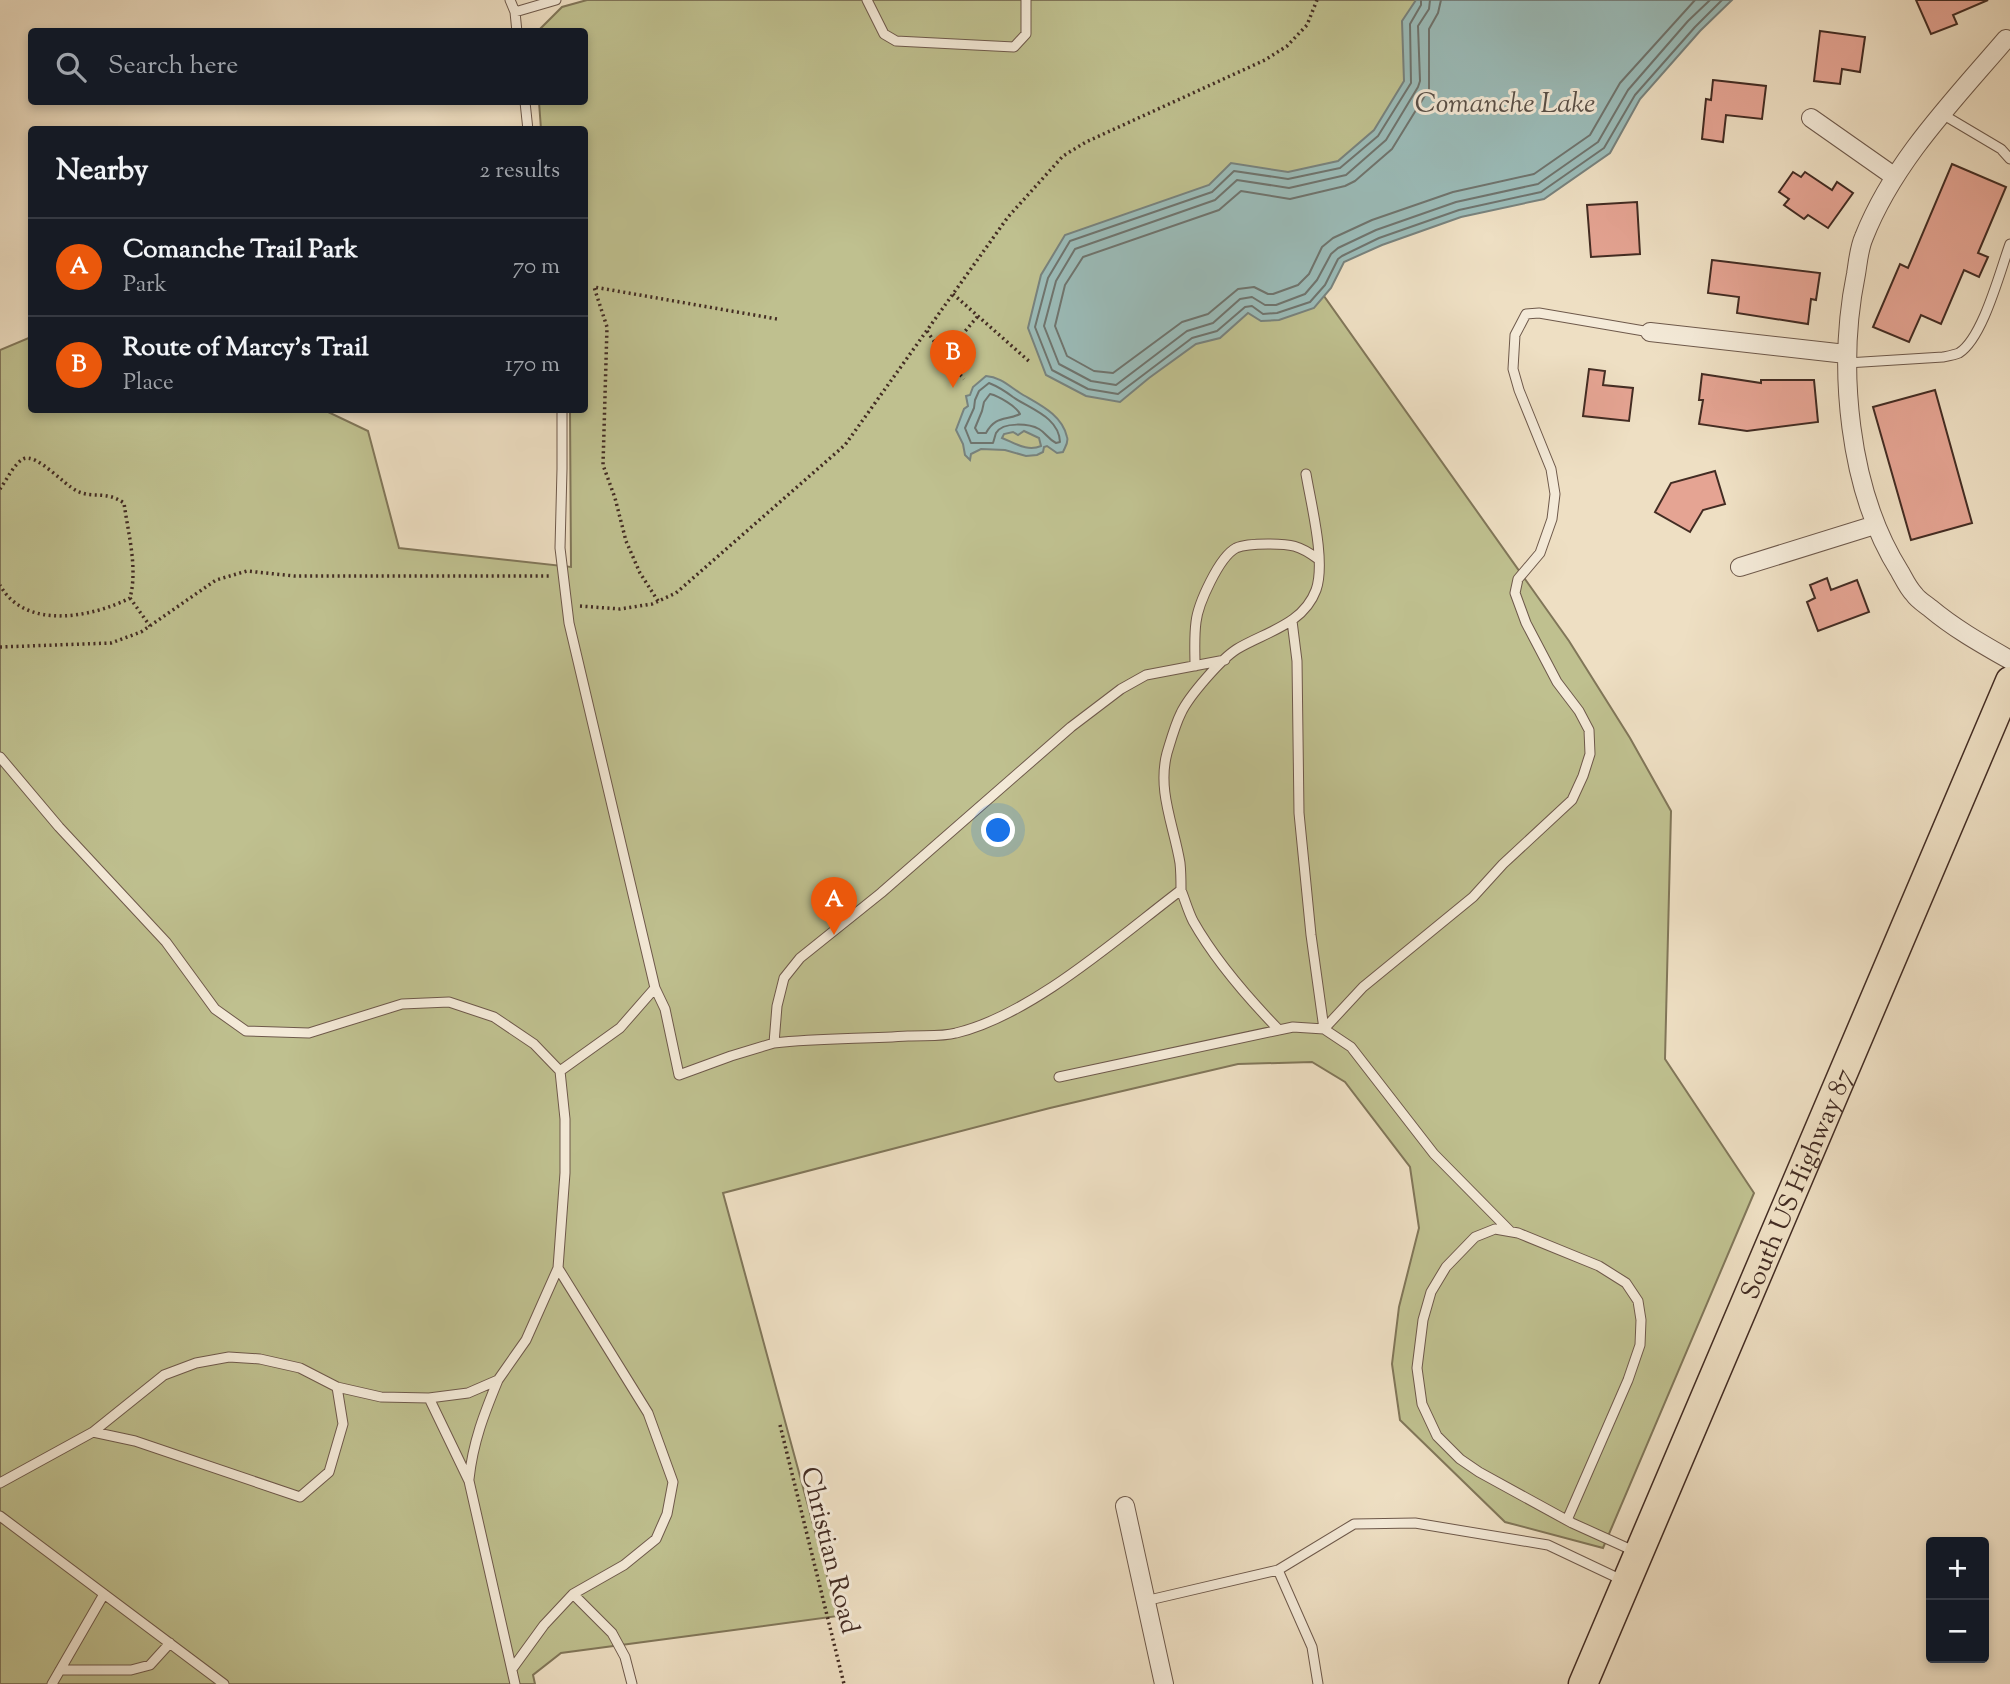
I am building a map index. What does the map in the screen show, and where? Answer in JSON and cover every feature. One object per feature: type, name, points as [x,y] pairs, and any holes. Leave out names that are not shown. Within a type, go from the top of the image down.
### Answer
[{"type":"main road","name":"South US Highway 87","points":[[1583,1684],[2008,690]]},
{"type":"street","points":[[2006,40],[1928,130],[1895,177],[1863,239],[1851,298],[1847,358],[1856,456],[1868,507],[1887,552],[1914,595],[1952,627],[2010,660]]},
{"type":"street","points":[[1811,118],[1895,177]]},
{"type":"street","points":[[1650,332],[1847,358]]},
{"type":"street","points":[[1740,567],[1875,525]]},
{"type":"street","points":[[1125,1506],[1164,1684]]},
{"type":"lane","points":[[510,0],[516,28]]},
{"type":"lane","points":[[514,12],[556,0]]},
{"type":"lane","points":[[867,0],[884,34],[896,41],[1014,47],[1026,34],[1026,0]]},
{"type":"lane","points":[[525,105],[528,126]]},
{"type":"lane","points":[[1942,114],[2001,149],[2010,159]]},
{"type":"lane","points":[[1847,358],[1943,357],[1958,353],[1971,341],[1981,323],[2010,244]]},
{"type":"lane","points":[[1325,1029],[1363,987],[1473,897],[1503,864],[1572,800],[1590,754],[1589,730],[1579,711],[1557,682],[1525,623],[1516,593],[1518,579],[1540,553],[1552,519],[1555,494],[1551,468],[1513,369],[1516,335],[1525,314],[1539,313],[1650,332]]},
{"type":"lane","points":[[562,413],[560,548],[569,623],[655,988],[665,1009],[679,1075],[774,1043],[808,1039],[953,1034],[984,1025],[1071,973],[1181,890]]},
{"type":"lane","points":[[1279,1030],[1253,1003],[1220,961],[1193,920],[1181,890],[1180,865],[1163,787],[1167,756],[1181,712],[1203,682],[1234,651],[1292,621],[1308,605],[1316,589],[1319,569],[1306,474]]},
{"type":"lane","points":[[1195,666],[1196,620],[1214,575],[1225,557],[1236,548],[1252,544],[1289,544],[1302,548],[1318,559]]},
{"type":"lane","points":[[1292,621],[1297,661],[1299,813],[1311,935],[1325,1029]]},
{"type":"lane","points":[[774,1043],[777,1006],[784,978],[800,958],[881,892],[1072,727],[1121,689],[1146,675],[1225,660]]},
{"type":"lane","points":[[0,757],[59,827],[166,942],[215,1009],[246,1031],[310,1032],[402,1004],[449,1002],[494,1017],[534,1044],[560,1071],[565,1119],[565,1173],[558,1268],[526,1340],[498,1380],[472,1451],[469,1481]]},
{"type":"lane","points":[[560,1071],[620,1028],[655,988]]},
{"type":"lane","points":[[1059,1077],[1293,1027],[1325,1029],[1352,1047],[1434,1154],[1510,1231]]},
{"type":"lane","points":[[1567,1520],[1628,1380],[1640,1345],[1641,1320],[1638,1301],[1626,1283],[1599,1266],[1518,1233],[1495,1229],[1475,1237],[1446,1267],[1431,1293],[1423,1320],[1417,1368],[1422,1404],[1437,1436],[1460,1459],[1489,1478],[1567,1520],[1639,1553]]},
{"type":"lane","points":[[512,1669],[544,1625],[573,1594],[624,1566],[656,1539],[667,1514],[673,1482],[648,1413],[558,1268]]},
{"type":"lane","points":[[0,1483],[93,1432],[164,1375],[196,1363],[229,1357],[260,1359],[300,1368],[337,1387],[381,1397],[429,1398],[468,1393],[498,1380]]},
{"type":"lane","points":[[93,1432],[135,1441],[300,1497],[329,1472],[343,1424],[337,1387]]},
{"type":"lane","points":[[429,1398],[469,1481],[515,1684]]},
{"type":"lane","points":[[0,1516],[224,1684]]},
{"type":"lane","points":[[1145,1601],[1278,1570],[1354,1524],[1415,1523],[1548,1545],[1627,1582]]},
{"type":"lane","points":[[1278,1570],[1312,1647],[1318,1684]]},
{"type":"lane","points":[[52,1684],[104,1594]]},
{"type":"lane","points":[[573,1594],[612,1633],[625,1657],[632,1684]]},
{"type":"lane","points":[[60,1670],[131,1670],[150,1665],[170,1643]]},
{"type":"path","points":[[567,604],[620,609],[652,604],[677,593],[845,445],[1008,217],[1063,156],[1086,142],[1265,60],[1287,46],[1307,25],[1317,0]]},
{"type":"path","points":[[658,601],[640,573],[626,541],[603,465],[607,327],[594,287],[777,319]]},
{"type":"path","points":[[953,294],[1031,363]]},
{"type":"path","points":[[944,356],[978,316]]},
{"type":"path","points":[[927,331],[964,379]]},
{"type":"path","points":[[0,489],[22,459],[29,458],[43,463],[74,490],[84,494],[114,496],[124,503],[134,584],[130,598],[112,607],[60,616],[37,613],[18,605],[0,585]]},
{"type":"path","points":[[0,647],[111,643],[141,632],[216,580],[247,571],[294,576],[564,576]]},
{"type":"path","points":[[130,598],[150,626]]},
{"type":"path","name":"Christian Road","points":[[780,1424],[844,1684]]},
{"type":"green space","points":[[587,0],[1454,0],[1414,128],[1297,258],[1569,641],[1630,738],[1671,811],[1665,1059],[1754,1193],[1603,1548],[1505,1522],[1400,1420],[1392,1364],[1399,1307],[1419,1228],[1410,1167],[1345,1082],[1312,1062],[1238,1064],[1050,1108],[723,1193],[838,1616],[561,1653],[533,1675],[535,1684],[0,1684],[0,350],[28,338],[28,413],[330,413],[368,431],[399,548],[571,567],[570,413],[588,413],[588,126],[541,126],[539,105],[588,105],[588,28],[541,28],[562,7]]},
{"type":"water","name":"Comanche Lake","points":[[1416,0],[1732,0],[1700,31],[1640,99],[1610,153],[1544,199],[1461,217],[1382,245],[1344,262],[1331,288],[1314,308],[1279,320],[1261,321],[1248,313],[1220,338],[1196,344],[1120,402],[1086,396],[1046,375],[1028,328],[1041,275],[1065,235],[1209,185],[1231,163],[1288,172],[1338,161],[1374,130],[1404,81],[1402,21]]},
{"type":"water","points":[[986,376],[996,378],[1048,410],[1064,429],[1068,441],[1063,452],[1057,453],[1047,446],[1037,455],[1026,456],[1005,450],[981,449],[971,454],[970,460],[965,455],[956,430],[964,409],[968,406],[966,396],[970,395],[973,387]],"holes":[[[1024,431],[1039,438],[1041,446],[1036,448],[1021,446],[1002,438],[1004,434],[1013,432],[1018,435]]]},
{"type":"building","points":[[1916,0],[1988,0],[1953,15],[1957,24],[1931,34]]},
{"type":"building","points":[[1820,31],[1865,37],[1860,72],[1842,69],[1840,84],[1814,81]]},
{"type":"building","points":[[1713,80],[1766,86],[1762,119],[1726,115],[1723,142],[1702,139],[1706,99],[1711,100]]},
{"type":"building","points":[[1952,164],[2006,187],[1978,253],[1988,257],[1979,277],[1964,270],[1941,324],[1921,315],[1909,342],[1873,327],[1900,264],[1908,268]]},
{"type":"building","points":[[1793,172],[1801,177],[1805,172],[1832,190],[1837,182],[1853,193],[1828,228],[1808,215],[1804,219],[1784,205],[1789,199],[1779,192]]},
{"type":"building","points":[[1637,202],[1640,254],[1591,257],[1587,205]]},
{"type":"building","points":[[1712,260],[1820,273],[1816,300],[1811,299],[1808,324],[1737,313],[1739,297],[1708,293]]},
{"type":"building","points":[[1589,369],[1605,371],[1603,385],[1633,388],[1629,421],[1583,416]]},
{"type":"building","points":[[1702,374],[1761,383],[1761,380],[1814,380],[1818,422],[1747,431],[1699,424],[1703,400],[1699,400]]},
{"type":"building","points":[[1935,390],[1972,523],[1911,540],[1873,407]]},
{"type":"building","points":[[1715,471],[1725,504],[1703,510],[1690,532],[1655,512],[1671,483]]},
{"type":"building","points":[[1827,578],[1831,590],[1857,580],[1869,612],[1818,631],[1807,602],[1815,598],[1810,585]]},
{"type":"place","name":"Route of Marcy's Trail","points":[[953,388]]},
{"type":"place","name":"Comanche Trail Park","points":[[834,935]]}]
